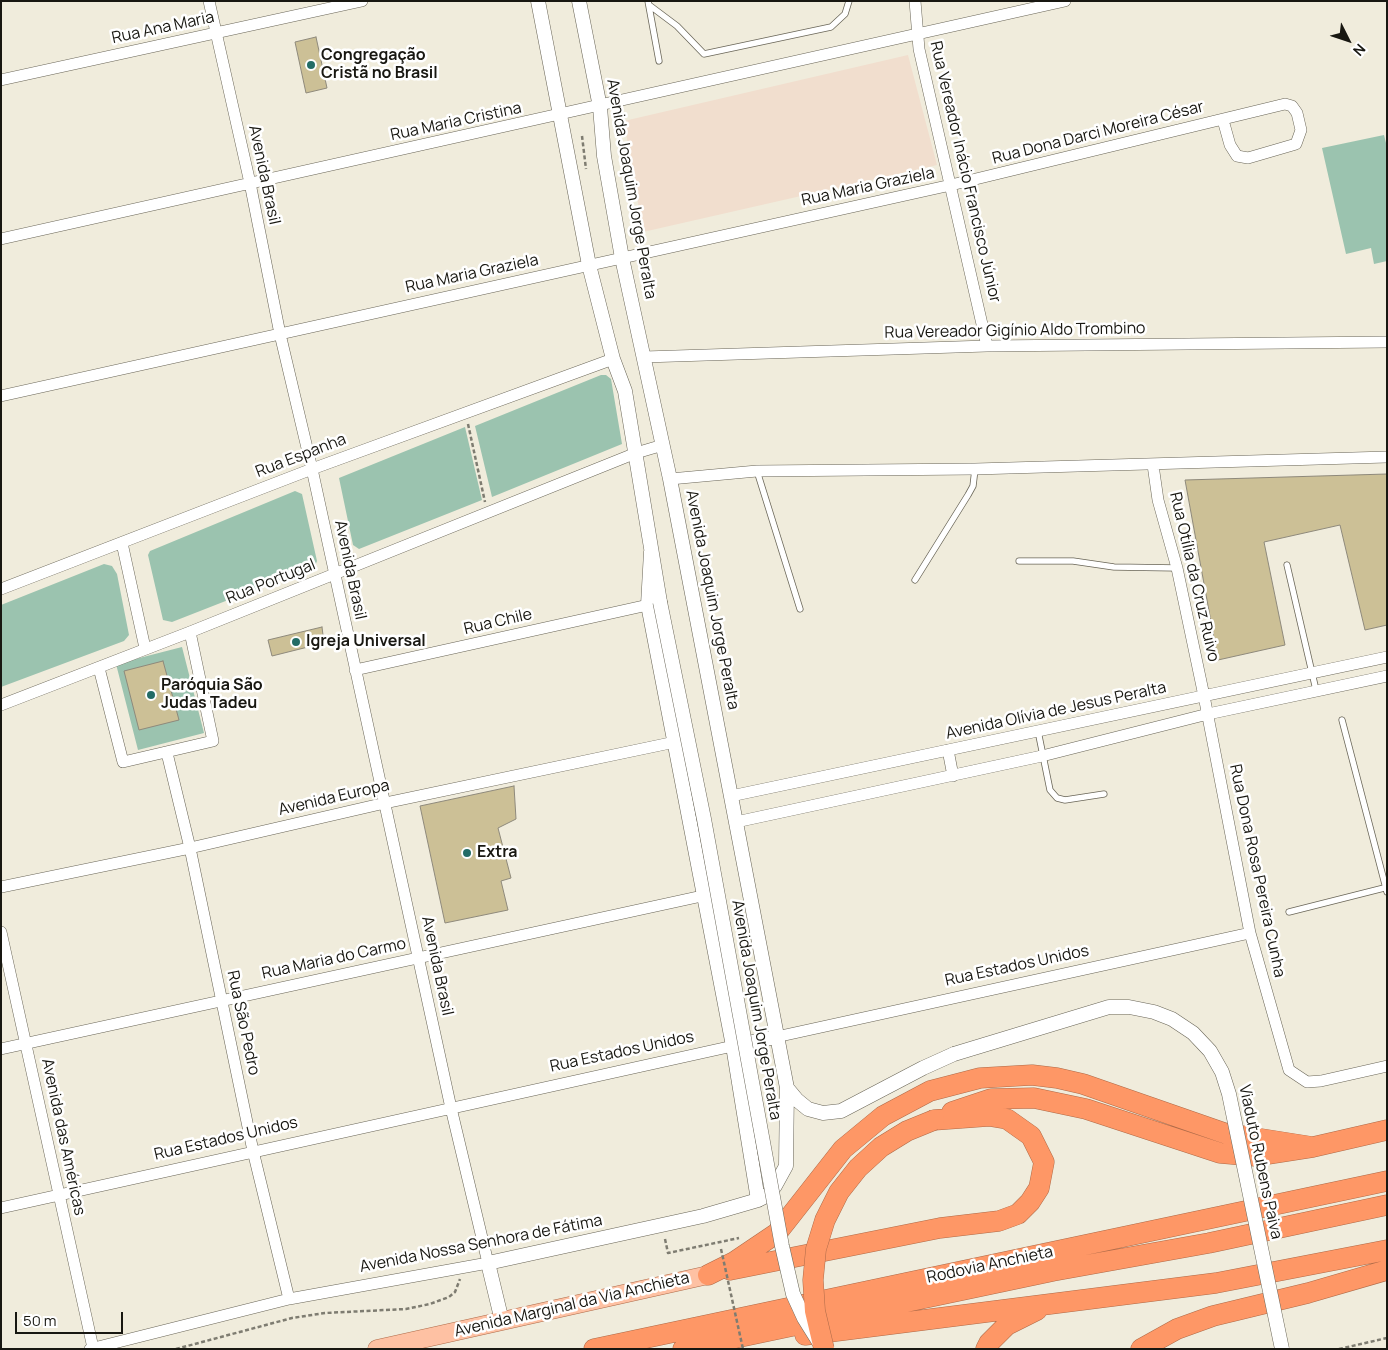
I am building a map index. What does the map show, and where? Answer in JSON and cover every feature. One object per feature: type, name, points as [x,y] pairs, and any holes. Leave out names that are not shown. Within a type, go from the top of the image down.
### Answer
[{"type":"highway","points":[[708,1275],[734,1262],[778,1233],[843,1149],[883,1116],[930,1091],[980,1078],[1014,1075],[1057,1078],[1083,1084],[1224,1133],[1313,1147]]},
{"type":"highway","points":[[824,1348],[815,1311],[813,1280],[816,1250],[825,1220],[839,1192],[858,1168],[881,1147],[907,1131],[966,1106],[991,1099],[1034,1098],[1086,1109],[1220,1153],[1255,1156],[1313,1147],[1387,1130]]},
{"type":"highway","points":[[708,1275],[940,1228],[983,1223],[1018,1214],[1030,1202],[1039,1188],[1044,1162],[1031,1136],[1007,1119],[989,1116],[934,1120]]},
{"type":"highway","name":"Rodovia Anchieta","points":[[594,1349],[1387,1181]]},
{"type":"highway","name":"Rodovia Anchieta","points":[[683,1349],[1052,1271],[1209,1243],[1387,1205]]},
{"type":"highway","points":[[706,1344],[783,1338],[1216,1282],[1387,1250]]},
{"type":"highway","points":[[1141,1349],[1177,1329],[1387,1270]]},
{"type":"highway","points":[[986,1349],[988,1343],[1007,1325],[1052,1303]]},
{"type":"main road","name":"Avenida Marginal da Via Anchieta","points":[[376,1349],[708,1275]]},
{"type":"street","name":"Avenida Brasil","points":[[209,1],[250,183],[280,334],[312,469],[419,958],[450,1108],[488,1263]]},
{"type":"street","name":"Rua Ana Maria","points":[[1,80],[362,1]]},
{"type":"street","name":"Avenida Joaquim Jorge Peralta","points":[[538,1],[589,265],[613,359],[625,391],[651,552],[654,603],[675,742],[702,896],[733,1046],[758,1200]]},
{"type":"street","name":"Avenida Joaquim Jorge Peralta","points":[[579,1],[600,107],[604,156],[622,258],[670,479],[787,1088],[796,1100],[808,1109],[823,1113],[841,1111],[892,1086]]},
{"type":"street","name":"Rua Vereador Inácio Francisco Júnior","points":[[915,1],[919,49],[988,346]]},
{"type":"street","name":"Rua Maria Cristina","points":[[1,239],[560,116],[1065,1]]},
{"type":"street","name":"Rua Dona Darci Moreira César","points":[[951,186],[1284,104],[1292,106],[1297,112],[1301,130],[1296,144],[1248,158],[1237,156],[1230,145],[1222,120]]},
{"type":"street","name":"Rua Maria Graziela","points":[[1,396],[951,186]]},
{"type":"street","name":"Rua Vereador Gigínio Aldo Trombino","points":[[644,357],[988,346],[1387,342]]},
{"type":"street","name":"Rua Espanha","points":[[1,588],[312,469],[613,359]]},
{"type":"street","name":"Rua Portugal","points":[[1,705],[190,632],[636,453],[663,445]]},
{"type":"street","points":[[670,479],[757,471],[975,469],[1387,457]]},
{"type":"street","name":"Rua Otília da Cruz Ruivo","points":[[1153,465],[1158,500],[1177,568],[1204,696]]},
{"type":"street","points":[[122,543],[145,648]]},
{"type":"street","name":"Avenida Joaquim Jorge Peralta","points":[[654,603],[704,819],[782,1246],[793,1294],[810,1330],[824,1348]]},
{"type":"street","name":"Rua Chile","points":[[355,670],[654,603]]},
{"type":"street","points":[[99,668],[123,762],[167,753],[213,740],[190,632]]},
{"type":"street","name":"Avenida Olívia de Jesus Peralta","points":[[731,796],[1387,657]]},
{"type":"street","points":[[736,822],[953,776],[1042,756],[1208,714],[1387,676]]},
{"type":"street","name":"Rua Dona Rosa Pereira Cunha","points":[[1204,696],[1250,933],[1289,1070],[1307,1082],[1321,1081],[1387,1066]]},
{"type":"street","name":"Avenida Europa","points":[[1,887],[190,848],[384,803],[675,742]]},
{"type":"street","points":[[948,750],[953,776]]},
{"type":"street","name":"Rua São Pedro","points":[[167,753],[190,848],[252,1151],[289,1299]]},
{"type":"street","name":"Rua Maria do Carmo","points":[[1,1049],[702,896]]},
{"type":"street","name":"Avenida das Américas","points":[[1,932],[92,1348]]},
{"type":"street","name":"Rua Estados Unidos","points":[[1,1208],[252,1151],[1250,933]]},
{"type":"street","name":"Viaduto Rubens Paiva","points":[[892,1086],[923,1068],[954,1054],[1108,1007],[1129,1007],[1154,1012],[1172,1019],[1193,1033],[1210,1051],[1222,1072],[1229,1094],[1282,1349]]},
{"type":"street","name":"Avenida Nossa Senhora de Fátima","points":[[92,1348],[289,1299],[488,1263],[703,1216],[758,1200],[775,1186],[786,1166],[787,1088]]},
{"type":"street","points":[[488,1263],[502,1321]]},
{"type":"lane","points":[[649,3],[677,26],[704,54],[831,27],[845,14],[849,1]]},
{"type":"lane","points":[[649,3],[659,61]]},
{"type":"lane","points":[[915,580],[973,486],[975,469]]},
{"type":"lane","points":[[757,471],[800,609]]},
{"type":"lane","points":[[1019,561],[1074,561],[1114,567],[1177,568]]},
{"type":"lane","points":[[1288,565],[1316,690]]},
{"type":"lane","points":[[1289,912],[1386,890],[1342,720]]},
{"type":"lane","points":[[1038,731],[1050,790],[1057,798],[1065,800],[1104,794]]},
{"type":"path","points":[[582,136],[587,173]]},
{"type":"path","points":[[465,413],[487,512]]},
{"type":"path","points":[[662,1225],[668,1253],[743,1237],[744,1243]]},
{"type":"path","points":[[728,1247],[721,1249],[743,1349]]},
{"type":"path","points":[[176,1349],[292,1318],[325,1313],[406,1309],[430,1304],[449,1297],[456,1292],[460,1283],[460,1268]]},
{"type":"path","points":[[1339,1349],[1387,1338]]},
{"type":"shaded area","points":[[908,55],[937,165],[643,232],[624,121]]},
{"type":"green space","points":[[1384,135],[1387,147],[1387,261],[1374,264],[1371,248],[1346,254],[1322,148]]},
{"type":"green space","points":[[601,375],[606,375],[611,379],[622,444],[492,497],[475,426]]},
{"type":"green space","points":[[465,427],[482,500],[359,549],[353,545],[339,478]]},
{"type":"green space","points":[[295,491],[302,494],[317,561],[315,566],[172,622],[163,620],[148,555],[150,551]]},
{"type":"green space","points":[[104,564],[112,566],[117,574],[129,635],[124,641],[1,687],[1,605]]},
{"type":"green space","points":[[182,647],[204,733],[138,750],[116,664]]},
{"type":"building","name":"Congregação Cristã no Brasil","points":[[316,37],[327,88],[306,93],[295,42]]},
{"type":"building","points":[[1387,474],[1387,625],[1365,630],[1340,525],[1264,542],[1285,645],[1218,660],[1185,480]]},
{"type":"building","name":"Igreja Universal","points":[[322,627],[324,643],[272,656],[268,640]]},
{"type":"building","name":"Paróquia São Judas Tadeu","points":[[163,661],[179,720],[139,730],[124,671]]},
{"type":"building","name":"Extra","points":[[514,786],[516,819],[498,828],[511,878],[501,881],[508,910],[445,923],[420,806]]},
{"type":"place","name":"Congregação Cristã no Brasil","points":[[311,65]]},
{"type":"place","name":"Igreja Universal","points":[[296,642]]},
{"type":"place","name":"Paróquia São Judas Tadeu","points":[[151,695]]},
{"type":"place","name":"Extra","points":[[467,853]]}]
